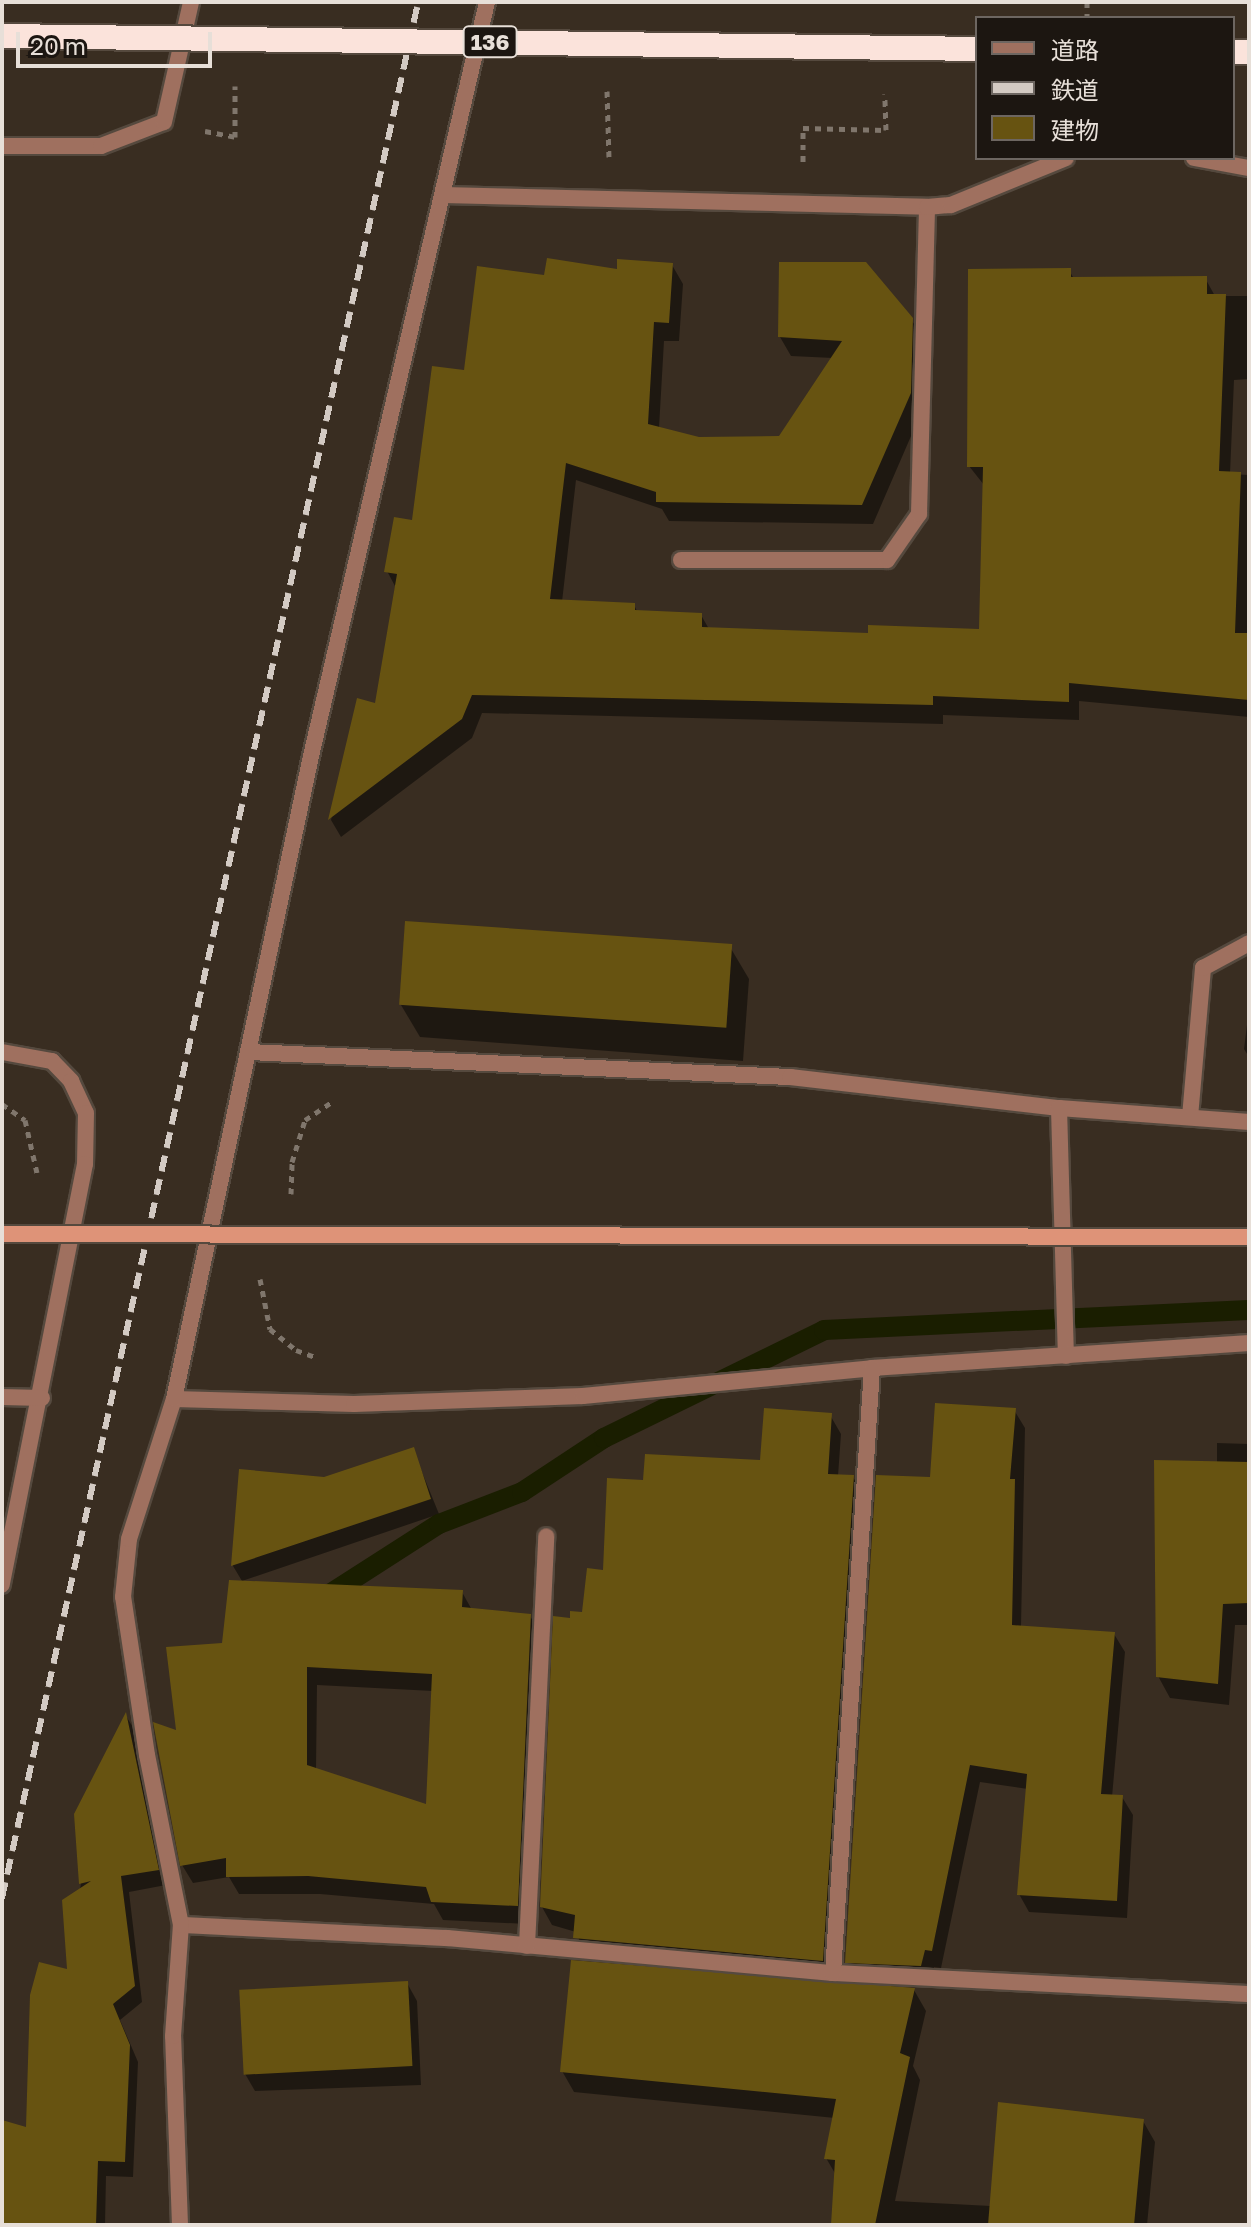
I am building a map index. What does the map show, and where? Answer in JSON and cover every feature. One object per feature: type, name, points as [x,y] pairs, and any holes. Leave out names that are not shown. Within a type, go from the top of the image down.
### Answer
[{"type":"highway","name":"136","points":[[2,36],[975,49]]},
{"type":"street","points":[[2,146],[101,146],[164,122],[191,2]]},
{"type":"street","points":[[180,2225],[173,2036],[181,1925],[147,1755],[123,1597],[129,1539],[174,1399],[311,756],[487,2]]},
{"type":"street","points":[[443,195],[927,207],[951,205],[1061,160]]},
{"type":"street","points":[[1205,160],[1249,168]]},
{"type":"street","points":[[681,560],[887,560],[911,526],[919,514],[927,207]]},
{"type":"street","points":[[1190,1117],[1203,968],[1249,943]]},
{"type":"street","points":[[2,1052],[52,1061],[71,1081],[86,1113],[85,1164],[42,1398],[2,1585]]},
{"type":"street","points":[[249,1052],[790,1077],[1059,1108],[1249,1122]]},
{"type":"street","points":[[1059,1108],[1066,1356]]},
{"type":"street","points":[[2,1234],[1249,1237]]},
{"type":"street","points":[[174,1399],[354,1404],[583,1396],[872,1368],[1249,1343]]},
{"type":"street","points":[[833,1973],[872,1368]]},
{"type":"street","points":[[2,1397],[42,1398]]},
{"type":"street","points":[[527,1946],[546,1536]]},
{"type":"street","points":[[181,1925],[527,1946],[833,1973],[1249,1994]]},
{"type":"path","points":[[235,85],[235,137]]},
{"type":"path","points":[[607,90],[607,129]]},
{"type":"path","points":[[803,128],[886,130],[886,94],[870,94]]},
{"type":"path","points":[[291,1199],[292,1162],[305,1120],[337,1099]]},
{"type":"path","points":[[2,1104],[25,1120],[38,1186]]},
{"type":"path","points":[[260,1279],[270,1329],[296,1350],[329,1359]]},
{"type":"building","points":[[547,258],[617,269],[617,259],[673,263],[669,323],[654,322],[648,424],[699,437],[779,436],[842,341],[778,337],[779,262],[866,262],[913,318],[911,393],[862,505],[656,502],[656,492],[566,463],[550,599],[635,603],[635,610],[702,613],[702,627],[868,633],[868,625],[979,629],[983,467],[967,467],[968,269],[1071,268],[1071,277],[1207,276],[1207,294],[1226,294],[1219,471],[1241,472],[1235,633],[1249,633],[1249,700],[1069,683],[1069,702],[933,696],[933,705],[472,695],[462,719],[328,820],[357,698],[375,703],[397,574],[384,572],[394,517],[412,520],[432,366],[464,370],[477,266],[544,275]]},
{"type":"building","points":[[405,921],[732,944],[726,1028],[399,1005]]},
{"type":"building","points":[[935,1403],[1016,1408],[1010,1479],[1015,1479],[1012,1625],[1115,1632],[1101,1794],[1123,1795],[1117,1901],[1017,1895],[1027,1774],[970,1765],[932,1951],[925,1950],[921,1966],[845,1963],[876,1475],[930,1477]]},
{"type":"building","points":[[764,1408],[832,1413],[828,1474],[854,1475],[823,1961],[573,1938],[575,1915],[540,1907],[553,1616],[570,1618],[570,1611],[582,1612],[587,1568],[603,1570],[607,1478],[643,1480],[645,1454],[760,1460]]},
{"type":"building","points":[[414,1447],[431,1499],[231,1566],[239,1469],[324,1477]]},
{"type":"building","points":[[1154,1460],[1249,1462],[1249,1603],[1223,1604],[1218,1684],[1156,1677]]},
{"type":"building","points":[[229,1580],[463,1590],[462,1607],[531,1614],[518,1906],[431,1902],[426,1887],[308,1876],[226,1877],[226,1858],[180,1866],[153,1722],[176,1730],[166,1647],[222,1643]],"holes":[[[307,1667],[432,1674],[426,1804],[307,1765]]]},
{"type":"building","points":[[126,1712],[159,1870],[121,1876],[135,1986],[113,2004],[130,2045],[125,2162],[98,2161],[96,2225],[2,2225],[2,2120],[26,2127],[30,1995],[39,1962],[67,1969],[62,1900],[91,1881],[79,1884],[74,1814]]},
{"type":"building","points":[[571,1960],[915,1988],[900,2053],[910,2057],[875,2225],[831,2225],[835,2160],[824,2159],[836,2099],[560,2072]]},
{"type":"building","points":[[408,1981],[412,2066],[244,2075],[239,1990]]},
{"type":"building","points":[[998,2102],[1144,2119],[1134,2225],[988,2225]]},
{"type":"waterway","points":[[322,1599],[439,1524],[522,1492],[604,1438],[824,1330],[1249,1310]]},
{"type":"railway","points":[[2,1898],[418,2]]}]
